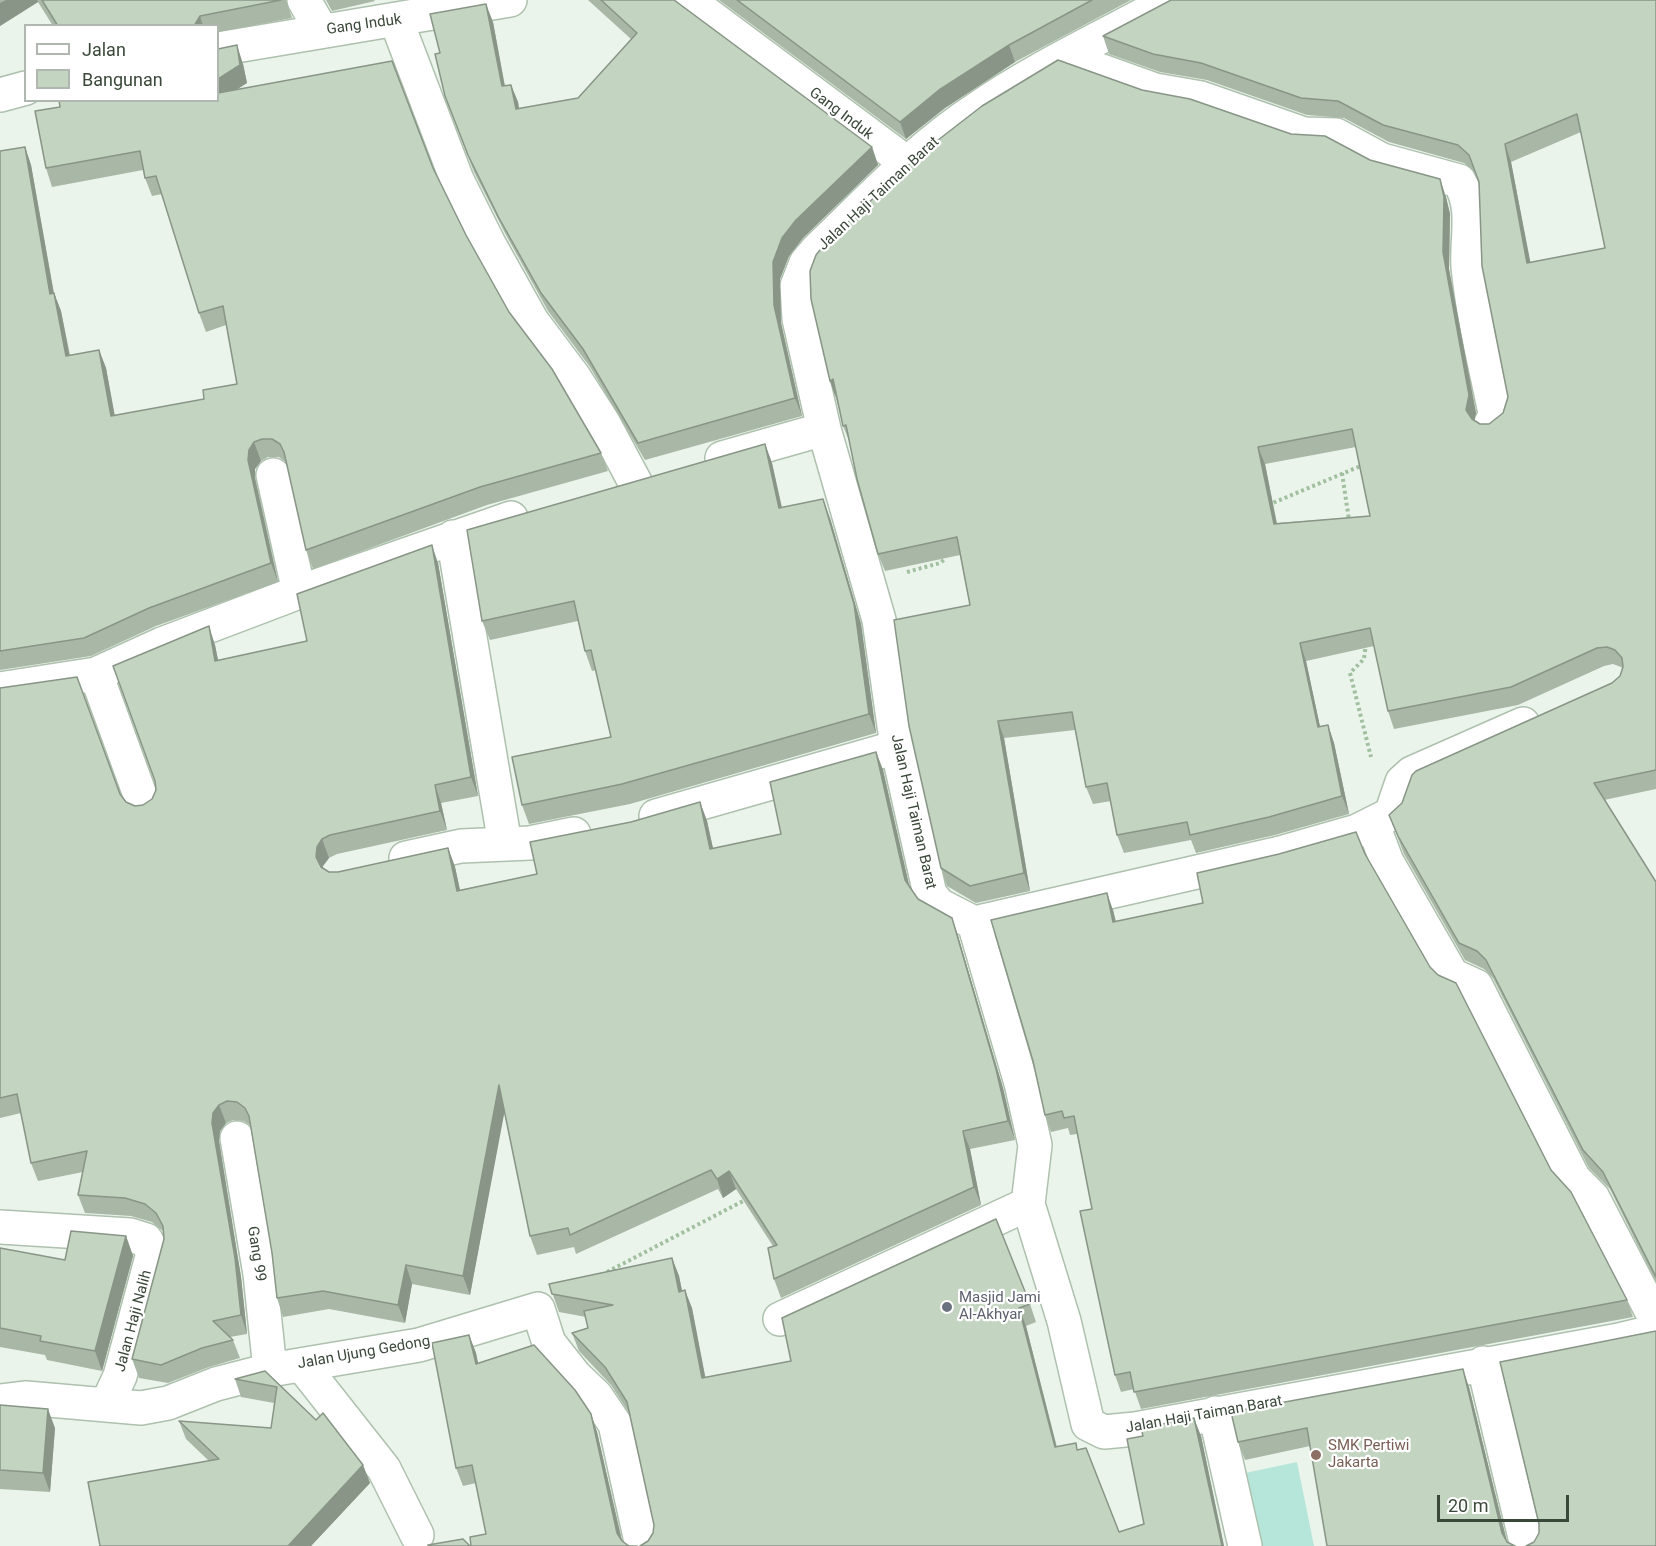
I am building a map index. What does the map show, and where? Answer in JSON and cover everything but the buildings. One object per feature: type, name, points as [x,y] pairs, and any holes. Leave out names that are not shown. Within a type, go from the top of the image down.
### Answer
[{"type":"street","points":[[304,0],[321,30]]},
{"type":"street","name":"Gang Induk","points":[[219,49],[510,0]]},
{"type":"street","name":"Gang Induk","points":[[688,0],[907,163]]},
{"type":"street","name":"Jalan Haji Taiman Barat","points":[[1170,0],[1063,57],[976,109],[907,163],[817,250],[806,264],[796,286],[799,320],[824,429],[879,620],[897,747],[930,894],[939,905],[974,923],[1021,1083],[1035,1145],[1028,1204],[1064,1321],[1088,1424],[1104,1432],[1135,1429],[1483,1363],[1619,1340],[1656,1330]]},
{"type":"street","points":[[396,20],[457,180],[489,244],[532,321],[574,377],[604,424],[651,479],[603,493]]},
{"type":"street","points":[[1063,57],[1155,90],[1202,99],[1304,134],[1336,135],[1382,160],[1459,182],[1468,195],[1470,239],[1468,265],[1496,418],[1491,423]]},
{"type":"street","points":[[0,95],[24,89]]},
{"type":"street","points":[[697,465],[824,429]]},
{"type":"street","points":[[273,475],[299,592]]},
{"type":"street","points":[[0,689],[96,674],[162,644],[299,592],[453,537],[537,511]]},
{"type":"street","points":[[453,537],[505,844]]},
{"type":"street","points":[[96,674],[144,806]]},
{"type":"street","points":[[974,923],[1228,867],[1379,822],[1391,814],[1405,778],[1412,773],[1551,711]]},
{"type":"street","points":[[373,865],[461,846],[530,843],[611,827],[897,747]]},
{"type":"street","points":[[1379,822],[1387,862],[1452,975],[1476,986],[1574,1179],[1593,1198],[1656,1320]]},
{"type":"street","name":"Gang 99","points":[[237,1138],[260,1274],[270,1370]]},
{"type":"street","points":[[780,1319],[1028,1204]]},
{"type":"street","name":"Jalan Haji Nalih","points":[[0,1227],[130,1234],[146,1240],[153,1253],[120,1376],[107,1404]]},
{"type":"street","name":"Jalan Ujung Gedong","points":[[0,1401],[26,1398],[141,1408],[168,1403],[216,1384],[270,1370],[419,1345],[538,1309],[549,1343],[575,1376],[596,1396],[615,1424],[642,1546]]},
{"type":"street","points":[[1483,1363],[1527,1546]]},
{"type":"street","points":[[302,1365],[384,1469],[417,1535]]},
{"type":"street","points":[[1215,1413],[1245,1546]]},
{"type":"path","points":[[1267,505],[1374,462]]},
{"type":"path","points":[[1342,473],[1350,529]]},
{"type":"path","points":[[868,583],[940,563],[945,559],[944,550]]},
{"type":"path","points":[[1366,641],[1364,659],[1350,673],[1382,798],[1379,822]]},
{"type":"path","points":[[598,1277],[755,1195]]},
{"type":"shaded area","points":[[1297,1462],[1314,1546],[1260,1546],[1245,1473]]},
{"type":"place","name":"Masjid Jami Al-Akhyar","points":[[947,1307]]},
{"type":"place","name":"SMK Pertiwi Jakarta","points":[[1316,1455]]}]
